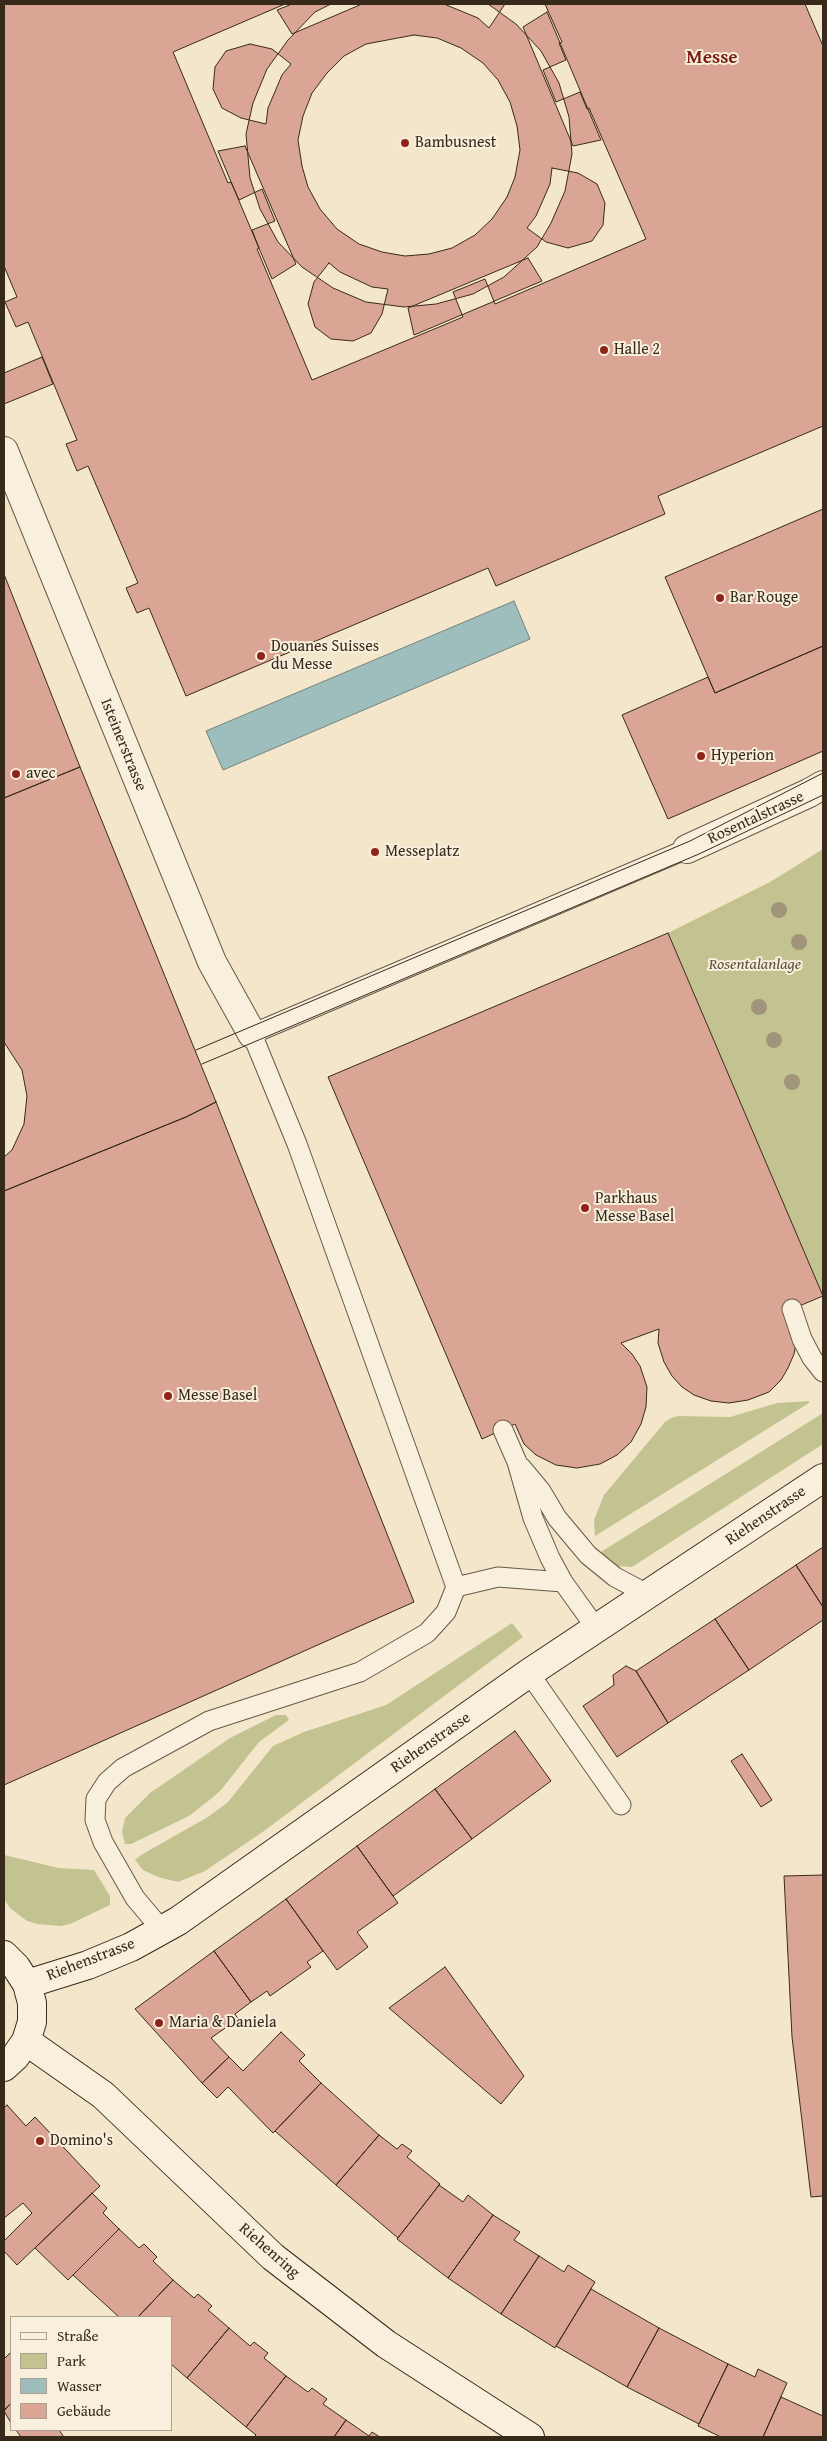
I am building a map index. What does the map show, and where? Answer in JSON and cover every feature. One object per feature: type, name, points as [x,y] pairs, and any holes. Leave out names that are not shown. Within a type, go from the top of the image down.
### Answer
[{"type":"main road","name":"Isteinerstrasse","points":[[4,451],[212,962],[252,1034]]},
{"type":"main road","name":"Rosentalstrasse","points":[[687,849],[809,794],[823,785]]},
{"type":"main road","name":"Riehenstrasse","points":[[27,1984],[88,1965],[131,1947],[178,1921],[529,1673],[823,1478]]},
{"type":"main road","points":[[4,1955],[16,1966],[27,1984],[32,2003],[32,2022],[26,2041],[15,2057],[4,2067]]},
{"type":"main road","name":"Riehenring","points":[[26,2041],[103,2095],[272,2257],[386,2344],[530,2437]]},
{"type":"lane","points":[[162,1930],[135,1898],[103,1842],[95,1820],[96,1799],[107,1782],[123,1768],[209,1721],[360,1672],[427,1634],[446,1612],[456,1588],[300,1154],[252,1034],[687,849]]},
{"type":"lane","points":[[792,1309],[802,1339],[812,1358],[823,1372]]},
{"type":"lane","points":[[503,1430],[517,1462],[533,1518],[563,1582],[596,1628]]},
{"type":"lane","points":[[517,1462],[541,1491],[557,1518],[588,1556],[615,1577],[647,1594]]},
{"type":"lane","points":[[456,1588],[498,1577],[563,1582]]},
{"type":"lane","points":[[529,1673],[621,1806]]},
{"type":"green space","name":"Rosentalanlage","points":[[823,849],[823,1296],[668,933],[770,882]]},
{"type":"green space","points":[[809,1401],[809,1403],[595,1536],[594,1520],[604,1495],[665,1422],[671,1418],[678,1416],[730,1417],[777,1403]]},
{"type":"green space","points":[[823,1413],[823,1444],[632,1567],[617,1566],[606,1559],[601,1552]]},
{"type":"green space","points":[[512,1623],[523,1637],[264,1831],[205,1871],[178,1882],[158,1877],[143,1870],[135,1860],[208,1817],[228,1802],[273,1746],[304,1732],[386,1705]]},
{"type":"green space","points":[[276,1715],[286,1715],[289,1720],[259,1742],[221,1790],[212,1798],[189,1816],[131,1844],[125,1844],[122,1832],[125,1818],[150,1793],[230,1738]]},
{"type":"green space","points":[[4,1855],[59,1868],[94,1870],[110,1896],[110,1905],[70,1924],[61,1926],[37,1924],[27,1921],[10,1908],[4,1899]]},
{"type":"water","points":[[514,601],[530,639],[223,770],[206,731]]},
{"type":"building","name":"Halle 2","points":[[4,4],[285,4],[173,52],[228,183],[231,182],[239,200],[262,189],[275,221],[252,230],[259,248],[257,249],[312,380],[463,317],[453,292],[485,279],[495,304],[646,239],[589,108],[587,109],[580,92],[556,102],[543,70],[566,60],[559,43],[562,42],[545,4],[805,4],[823,46],[823,426],[658,496],[665,514],[496,586],[488,568],[186,696],[149,608],[137,613],[126,588],[138,583],[88,466],[77,471],[66,444],[77,440],[28,322],[16,327],[5,302],[17,297],[4,266]]},
{"type":"building","points":[[292,4],[362,4],[292,34],[277,10]]},
{"type":"building","points":[[331,4],[488,4],[516,24],[541,51],[559,83],[569,117],[572,154],[565,191],[551,223],[537,247],[504,277],[473,294],[436,304],[404,307],[366,302],[333,288],[302,267],[278,242],[260,209],[250,178],[246,134],[253,103],[267,69],[288,40],[315,12]],"holes":[[[414,35],[437,38],[461,48],[483,63],[498,80],[510,102],[517,126],[520,150],[515,177],[507,197],[492,219],[475,235],[452,248],[429,254],[405,256],[382,252],[359,244],[337,229],[320,209],[308,187],[302,166],[298,140],[303,116],[312,93],[327,73],[344,56],[366,44]]]},
{"type":"building","points":[[444,4],[505,4],[489,28],[478,18]]},
{"type":"building","points":[[547,12],[601,140],[573,146],[523,27]]},
{"type":"building","points":[[250,44],[272,49],[291,64],[282,75],[268,108],[266,124],[241,118],[222,108],[213,89],[215,67],[226,51]]},
{"type":"building","points":[[245,146],[296,264],[272,279],[218,151]]},
{"type":"building","points":[[552,168],[578,173],[597,184],[605,203],[603,225],[592,241],[568,248],[546,242],[527,228],[536,216],[550,184]]},
{"type":"building","points":[[528,258],[542,281],[414,335],[408,308]]},
{"type":"building","points":[[329,263],[340,272],[372,287],[388,289],[382,314],[371,333],[353,341],[331,339],[315,327],[308,304],[314,282]]},
{"type":"building","points":[[42,357],[53,384],[4,404],[4,373]]},
{"type":"building","points":[[823,509],[823,646],[715,693],[665,577]]},
{"type":"building","points":[[4,574],[80,767],[4,798]]},
{"type":"building","points":[[823,646],[823,751],[668,819],[622,715],[708,677],[715,693]]},
{"type":"building","points":[[80,767],[216,1102],[186,1117],[4,1191],[4,1157],[12,1150],[24,1124],[27,1096],[22,1070],[4,1042],[4,798]]},
{"type":"building","name":"Parkhaus Messe Basel","points":[[668,933],[823,1296],[792,1309],[797,1339],[794,1354],[788,1368],[781,1380],[769,1392],[748,1400],[729,1403],[711,1401],[694,1395],[682,1387],[672,1376],[664,1362],[658,1343],[659,1329],[621,1343],[640,1366],[647,1387],[646,1407],[641,1424],[631,1442],[617,1455],[600,1464],[577,1468],[556,1465],[536,1455],[524,1444],[515,1424],[482,1439],[328,1077]]},
{"type":"building","name":"Messe Basel","points":[[216,1102],[414,1602],[4,1785],[4,1191],[186,1117]]},
{"type":"building","points":[[823,1547],[823,1607],[796,1565]]},
{"type":"building","points":[[796,1565],[823,1607],[823,1620],[749,1670],[715,1619]]},
{"type":"building","points":[[715,1619],[749,1670],[668,1723],[636,1671]]},
{"type":"building","points":[[626,1666],[636,1671],[668,1723],[617,1757],[583,1706],[614,1685],[613,1675]]},
{"type":"building","points":[[515,1731],[551,1781],[472,1839],[435,1789]]},
{"type":"building","points":[[742,1754],[772,1800],[761,1807],[731,1761]]},
{"type":"building","points":[[435,1789],[472,1839],[393,1896],[357,1846]]},
{"type":"building","points":[[357,1846],[398,1903],[357,1932],[368,1947],[337,1970],[286,1899]]},
{"type":"building","points":[[823,1875],[823,2196],[811,2197],[792,2037],[784,1876]]},
{"type":"building","points":[[286,1899],[323,1951],[307,1962],[311,1967],[270,1996],[267,1991],[251,2002],[214,1951]]},
{"type":"building","points":[[214,1951],[251,2002],[235,2014],[238,2019],[211,2038],[229,2057],[202,2083],[135,2009]]},
{"type":"building","points":[[445,1967],[524,2076],[501,2104],[389,2008]]},
{"type":"building","points":[[281,2032],[305,2055],[299,2061],[321,2083],[273,2133],[228,2087],[217,2098],[202,2083],[229,2057],[243,2071]]},
{"type":"building","points":[[321,2083],[379,2135],[336,2185],[275,2131]]},
{"type":"building","points":[[7,2105],[26,2126],[35,2117],[100,2186],[17,2265],[4,2251],[4,2241],[32,2213],[23,2203],[4,2218],[4,2108]]},
{"type":"building","points":[[379,2135],[397,2149],[402,2144],[412,2151],[407,2157],[440,2184],[398,2238],[336,2185]]},
{"type":"building","points":[[439,2185],[463,2202],[468,2195],[493,2215],[448,2278],[397,2239]]},
{"type":"building","points":[[92,2193],[107,2208],[103,2213],[119,2229],[68,2280],[35,2248]]},
{"type":"building","points":[[493,2215],[520,2232],[514,2240],[539,2256],[501,2314],[448,2278]]},
{"type":"building","points":[[119,2229],[139,2248],[144,2244],[157,2257],[153,2261],[173,2280],[139,2316],[118,2316],[73,2275]]},
{"type":"building","points":[[539,2256],[564,2272],[568,2265],[595,2282],[555,2348],[501,2314]]},
{"type":"building","points":[[173,2280],[194,2298],[198,2294],[204,2299],[212,2306],[208,2310],[229,2328],[187,2378],[172,2365],[172,2316],[139,2316]]},
{"type":"building","points":[[591,2289],[659,2328],[627,2387],[556,2346]]},
{"type":"building","points":[[229,2328],[250,2346],[254,2342],[268,2353],[264,2358],[286,2376],[246,2427],[187,2378]]},
{"type":"building","points":[[659,2328],[728,2364],[699,2424],[627,2387]]},
{"type":"building","points":[[10,2353],[10,2404],[4,2410],[4,2359]]},
{"type":"building","points":[[728,2364],[755,2377],[758,2369],[787,2383],[763,2437],[721,2437],[698,2426]]},
{"type":"building","points":[[286,2376],[308,2392],[312,2388],[327,2399],[323,2404],[346,2420],[334,2437],[254,2437],[256,2435],[246,2427]]},
{"type":"building","points":[[781,2397],[823,2416],[823,2437],[763,2437]]},
{"type":"building","points":[[10,2404],[10,2421],[4,2411]]},
{"type":"building","points":[[346,2420],[369,2436],[372,2432],[380,2437],[334,2437]]},
{"type":"building","points":[[17,2431],[60,2431],[64,2437],[21,2437]]},
{"type":"tram line","points":[[196,1050],[690,841],[823,773]]},
{"type":"tram line","points":[[202,1064],[699,854],[823,795]]},
{"type":"place","name":"Bambusnest","points":[[405,143]]},
{"type":"place","name":"Halle 2","points":[[604,350]]},
{"type":"place","name":"Bar Rouge","points":[[720,598]]},
{"type":"place","name":"Douanes Suisses du Messe","points":[[261,656]]},
{"type":"place","name":"Hyperion","points":[[701,756]]},
{"type":"place","name":"avec","points":[[16,774]]},
{"type":"place","name":"Messeplatz","points":[[375,852]]},
{"type":"place","name":"Parkhaus Messe Basel","points":[[585,1208]]},
{"type":"place","name":"Messe Basel","points":[[168,1396]]},
{"type":"place","name":"Maria & Daniela","points":[[159,2023]]},
{"type":"place","name":"Domino's","points":[[40,2141]]},
{"type":"district","name":"Messe","points":[[712,58]]}]
